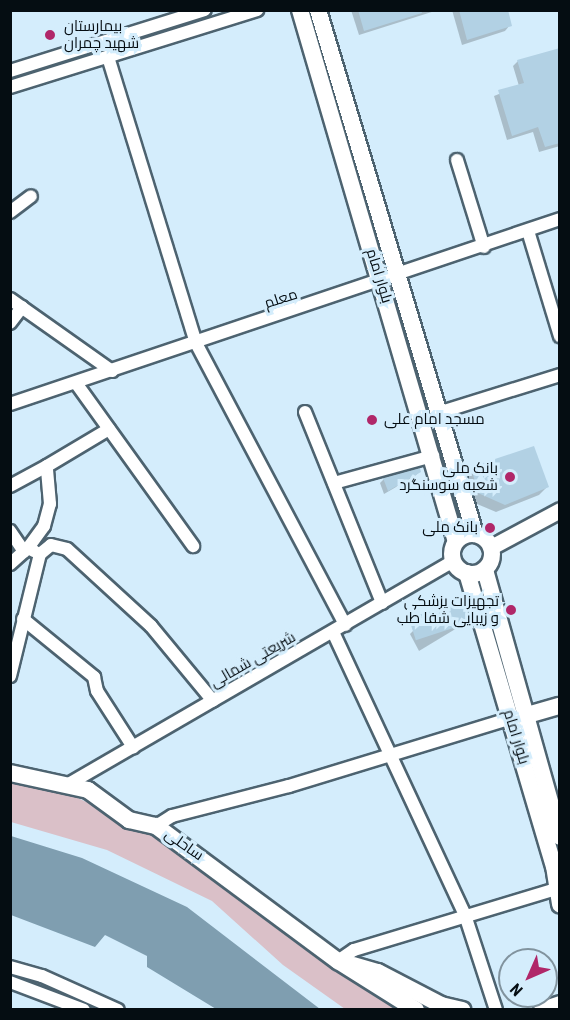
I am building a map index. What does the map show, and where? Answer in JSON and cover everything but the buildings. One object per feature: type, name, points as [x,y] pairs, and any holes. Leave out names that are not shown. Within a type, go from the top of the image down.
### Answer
[{"type":"main road","name":"بلوار امام","points":[[300,10],[388,280],[438,414],[475,534]]},
{"type":"main road","name":"بلوار امام","points":[[318,10],[456,542]]},
{"type":"main road","points":[[475,534],[491,547],[492,559],[485,570],[467,573],[454,561],[456,542],[475,534]]},
{"type":"main road","name":"بلوار امام","points":[[485,570],[517,717],[554,866],[558,897]]},
{"type":"main road","name":"بلوار امام","points":[[467,573],[560,837]]},
{"type":"main road","points":[[517,717],[560,706]]},
{"type":"main road","name":"ساحلی","points":[[10,773],[88,790],[129,820],[156,826],[338,961],[417,1010]]},
{"type":"main road","name":"ساحلی","points":[[338,961],[378,972],[441,1005],[462,1010]]},
{"type":"main road","points":[[542,1010],[560,1004]]},
{"type":"street","points":[[10,70],[205,10]]},
{"type":"street","points":[[10,87],[256,10]]},
{"type":"street","points":[[108,57],[196,343],[345,625]]},
{"type":"street","points":[[458,160],[484,247]]},
{"type":"street","points":[[10,212],[31,196]]},
{"type":"street","name":"معلم","points":[[10,404],[388,280],[560,219]]},
{"type":"street","points":[[528,231],[560,336]]},
{"type":"street","points":[[10,299],[112,371]]},
{"type":"street","points":[[10,323],[22,307]]},
{"type":"street","points":[[438,414],[560,375]]},
{"type":"street","points":[[76,383],[193,546]]},
{"type":"street","points":[[305,412],[382,603]]},
{"type":"street","points":[[10,486],[109,429]]},
{"type":"street","points":[[334,483],[433,456]]},
{"type":"street","points":[[10,564],[26,550],[44,526],[50,504],[47,466]]},
{"type":"street","points":[[491,547],[560,510]]},
{"type":"street","points":[[10,531],[26,550],[40,554]]},
{"type":"street","points":[[10,676],[40,554],[51,545],[67,549],[104,580],[151,626],[213,701]]},
{"type":"street","name":"شریعتی شمالی","points":[[67,785],[454,561]]},
{"type":"street","points":[[23,619],[94,677],[97,691],[133,747]]},
{"type":"street","points":[[333,632],[465,915],[496,1010]]},
{"type":"street","points":[[156,826],[172,816],[289,786],[517,717]]},
{"type":"street","points":[[338,961],[354,950],[465,915],[558,897]]},
{"type":"street","points":[[10,967],[42,976],[118,1010]]},
{"type":"street","points":[[10,982],[76,1008]]},
{"type":"shaded area","points":[[11,779],[60,790],[157,834],[401,1009],[345,1009],[283,965],[212,901],[107,850],[11,822]]},
{"type":"water","points":[[11,836],[82,858],[187,907],[320,1009],[216,1009],[147,967],[147,956],[105,935],[95,947],[11,915]]},
{"type":"place","name":"بیمارستان شهید چمران","points":[[50,35]]},
{"type":"place","name":"مسجد امام علی","points":[[372,420]]},
{"type":"place","name":"بانک ملی شعبه سوسنگرد","points":[[510,477]]},
{"type":"place","name":"بانک ملی","points":[[490,528]]},
{"type":"place","name":"تجهیزات پزشکی و زیبایی شفا طب","points":[[511,610]]}]
